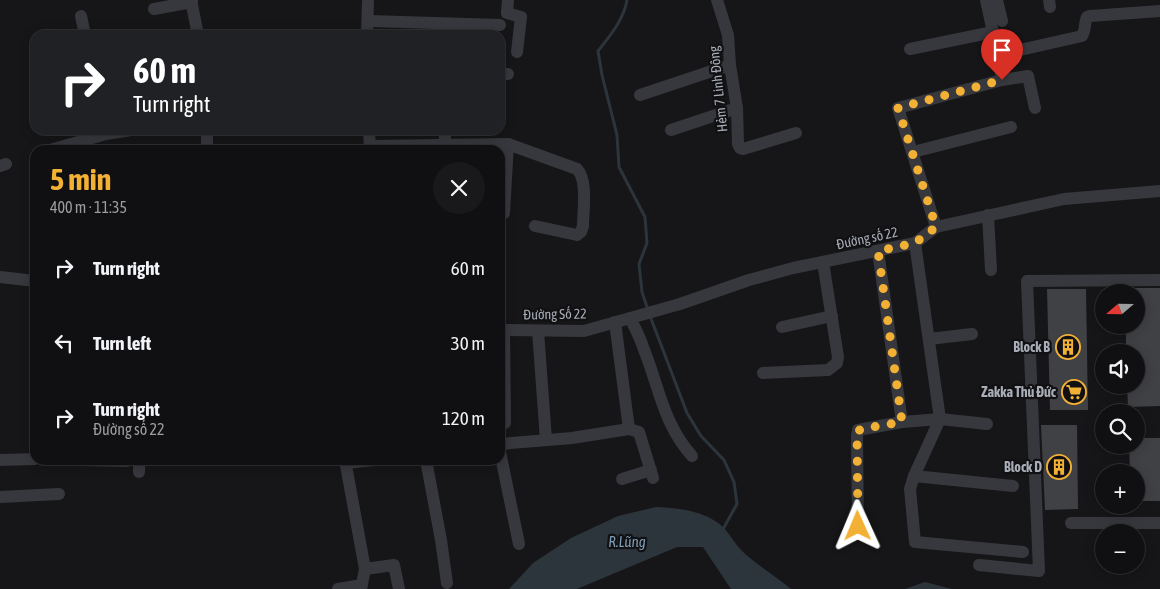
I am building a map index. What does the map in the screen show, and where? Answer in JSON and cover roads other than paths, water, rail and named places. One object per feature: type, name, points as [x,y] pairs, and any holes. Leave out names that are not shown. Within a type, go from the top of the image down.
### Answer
[{"type":"street","points":[[367,30],[368,0]]},
{"type":"street","points":[[508,0],[507,13],[521,17],[517,52]]},
{"type":"street","name":"Hẻm 7 Linh Đông","points":[[717,0],[728,35],[730,65],[737,108],[738,144],[740,148],[743,149],[796,133]]},
{"type":"street","points":[[986,0],[1002,80]]},
{"type":"street","points":[[997,0],[1002,21]]},
{"type":"street","points":[[154,8],[191,1],[197,30]]},
{"type":"street","points":[[998,55],[1082,36],[1085,30],[1085,20],[1090,16],[1160,11]]},
{"type":"street","points":[[81,16],[84,30]]},
{"type":"street","points":[[368,21],[500,25]]},
{"type":"street","points":[[910,49],[993,32]]},
{"type":"street","points":[[640,95],[730,65]]},
{"type":"street","points":[[936,227],[898,108],[1002,80],[1028,76],[1034,108]]},
{"type":"street","points":[[671,130],[737,108]]},
{"type":"street","points":[[913,152],[1011,127]]},
{"type":"street","points":[[66,145],[99,135]]},
{"type":"street","points":[[489,145],[508,144],[578,169],[580,172],[584,182],[583,226],[581,232],[577,235],[535,226]]},
{"type":"street","points":[[505,196],[508,144]]},
{"type":"street","name":"Đường số 22","points":[[634,317],[793,268],[915,243],[936,227],[1064,199],[1160,191]]},
{"type":"street","points":[[988,215],[991,270]]},
{"type":"street","points":[[915,243],[940,419],[910,489],[915,542],[1023,552]]},
{"type":"street","points":[[878,251],[902,422]]},
{"type":"street","points":[[763,373],[828,370],[835,366],[838,357],[823,262]]},
{"type":"street","points":[[0,277],[30,280]]},
{"type":"street","points":[[979,565],[1039,571],[1027,281],[1160,280]]},
{"type":"street","points":[[782,327],[832,316]]},
{"type":"street","points":[[634,317],[670,426],[681,444],[692,456]]},
{"type":"street","name":"Đường Số 22","points":[[505,330],[584,331],[634,317]]},
{"type":"street","points":[[615,322],[629,430]]},
{"type":"street","points":[[538,331],[546,440]]},
{"type":"street","points":[[930,339],[972,334]]},
{"type":"street","points":[[858,526],[857,432],[861,429],[902,422],[940,419],[987,424]]},
{"type":"street","points":[[505,444],[572,438],[629,430],[639,432],[652,474],[622,479]]},
{"type":"street","points":[[0,460],[30,459]]},
{"type":"street","points":[[338,589],[361,587],[365,569],[346,465]]},
{"type":"street","points":[[427,465],[447,582]]},
{"type":"street","points":[[503,465],[520,544]]},
{"type":"street","points":[[914,476],[1013,486]]},
{"type":"street","points":[[0,497],[59,494]]},
{"type":"street","points":[[1071,524],[1160,523]]},
{"type":"street","points":[[365,569],[394,565],[399,589]]},
{"type":"water","name":"R.Lũng","points":[[656,507],[674,508],[702,514],[710,518],[725,529],[748,556],[791,589],[731,589],[703,547],[677,547],[577,589],[509,589],[533,563],[571,538],[618,516]]},
{"type":"water","points":[[925,582],[952,589],[905,589]]},
{"type":"waterway","points":[[627,0],[620,21],[598,51],[617,135],[619,167],[645,217],[647,243],[639,264],[642,292],[648,310]]},
{"type":"waterway","points":[[650,316],[687,413],[701,436],[724,460],[734,482],[737,504],[722,531]]},
{"type":"place","name":"Block B","points":[[1068,347]]},
{"type":"place","name":"Zakka Thủ Đức","points":[[1074,392]]},
{"type":"place","name":"Block D","points":[[1059,467]]}]
